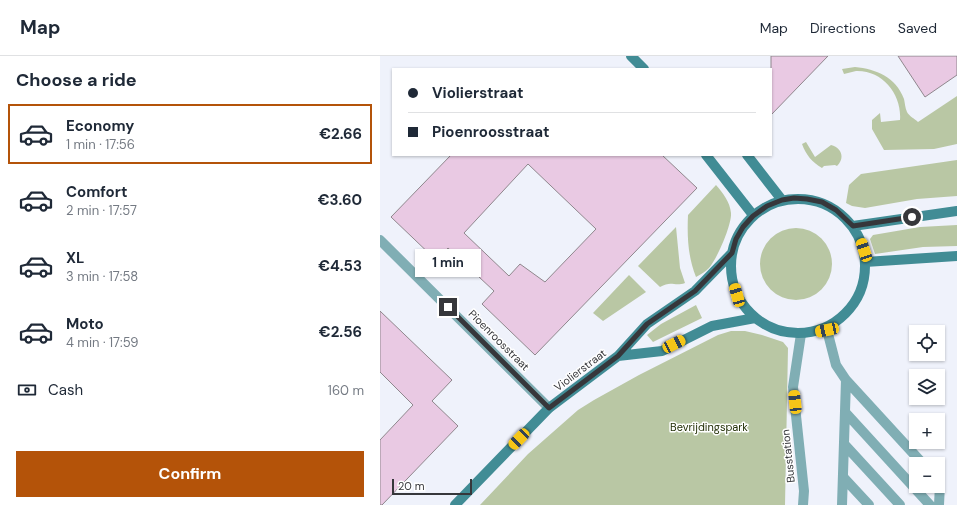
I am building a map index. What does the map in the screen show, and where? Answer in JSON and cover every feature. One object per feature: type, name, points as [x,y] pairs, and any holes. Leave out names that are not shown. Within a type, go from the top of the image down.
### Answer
[{"type":"street","points":[[632,56],[643,68]]},
{"type":"street","points":[[707,156],[753,216]]},
{"type":"street","points":[[748,156],[782,200]]},
{"type":"street","points":[[794,198],[807,199],[822,202],[836,210],[853,226],[864,250],[864,279],[857,297],[846,316],[827,330],[789,334],[766,325],[755,318],[748,312],[737,295],[731,273],[732,253],[736,239],[743,227],[753,216],[767,206],[782,200],[794,198]]},
{"type":"street","points":[[853,226],[957,211]]},
{"type":"street","name":"Pioenroosstraat","points":[[380,240],[549,408]]},
{"type":"street","name":"Violierstraat","points":[[455,505],[549,408],[618,356],[647,324],[695,291],[732,253]]},
{"type":"street","points":[[865,262],[957,256]]},
{"type":"street","name":"Violierstraat","points":[[618,356],[662,351],[712,326],[755,318]]},
{"type":"street","points":[[827,330],[836,365],[846,380],[917,457]]},
{"type":"street","name":"Busstation","points":[[800,334],[793,387],[804,492],[803,505]]},
{"type":"street","points":[[842,505],[846,380]]},
{"type":"street","points":[[845,412],[930,505]]},
{"type":"street","points":[[844,444],[900,505]]},
{"type":"street","points":[[843,477],[869,505]]},
{"type":"street","points":[[939,505],[940,493]]},
{"type":"green space","points":[[855,67],[878,72],[891,80],[900,91],[908,113],[918,122],[957,96],[957,144],[934,149],[884,150],[872,129],[872,120],[880,113],[881,122],[900,120],[898,102],[894,93],[882,79],[866,72],[856,71],[844,74],[842,69]]},
{"type":"green space","points":[[806,142],[815,157],[831,145],[835,146],[840,151],[842,157],[841,160],[837,166],[824,166],[822,168],[812,161],[805,152],[802,144]]},
{"type":"green space","points":[[957,160],[957,196],[917,199],[865,208],[852,206],[846,203],[849,185],[861,174]]},
{"type":"green space","points":[[716,185],[728,201],[731,218],[723,241],[712,264],[706,271],[696,277],[691,262],[689,247],[688,215]]},
{"type":"green space","points":[[957,225],[957,246],[923,247],[875,254],[870,239],[873,235],[920,227]]},
{"type":"green space","points":[[676,227],[680,268],[685,283],[667,284],[660,287],[638,266]]},
{"type":"green space","points":[[789,228],[803,228],[810,230],[822,238],[830,250],[832,264],[830,278],[822,290],[810,298],[803,300],[789,300],[782,298],[770,290],[762,278],[760,271],[760,257],[762,250],[770,238],[782,230]]},
{"type":"green space","points":[[629,275],[646,292],[603,321],[593,313]]},
{"type":"green space","points":[[696,305],[702,318],[653,342],[647,335],[661,324]]},
{"type":"green space","name":"Bevrijdingspark","points":[[731,331],[745,331],[762,335],[783,342],[788,348],[785,505],[480,505],[528,454],[578,410],[639,375],[718,335]]},
{"type":"building","points":[[771,56],[828,56],[772,114]]},
{"type":"building","points":[[898,56],[957,56],[957,75],[925,97]]},
{"type":"building","points":[[450,156],[663,156],[697,188],[535,355],[482,304],[494,291],[448,248],[436,260],[391,217]],"holes":[[[528,164],[596,229],[545,282],[520,264],[509,276],[464,233]]]},
{"type":"building","points":[[380,311],[452,380],[432,401],[458,426],[382,505],[380,505],[380,440],[413,405],[380,372]]},
{"type":"route","points":[[448,307],[549,408],[618,356],[647,324],[695,291],[732,253],[736,239],[743,227],[753,216],[767,206],[782,200],[794,198],[822,202],[836,210],[853,226],[912,217]]}]
